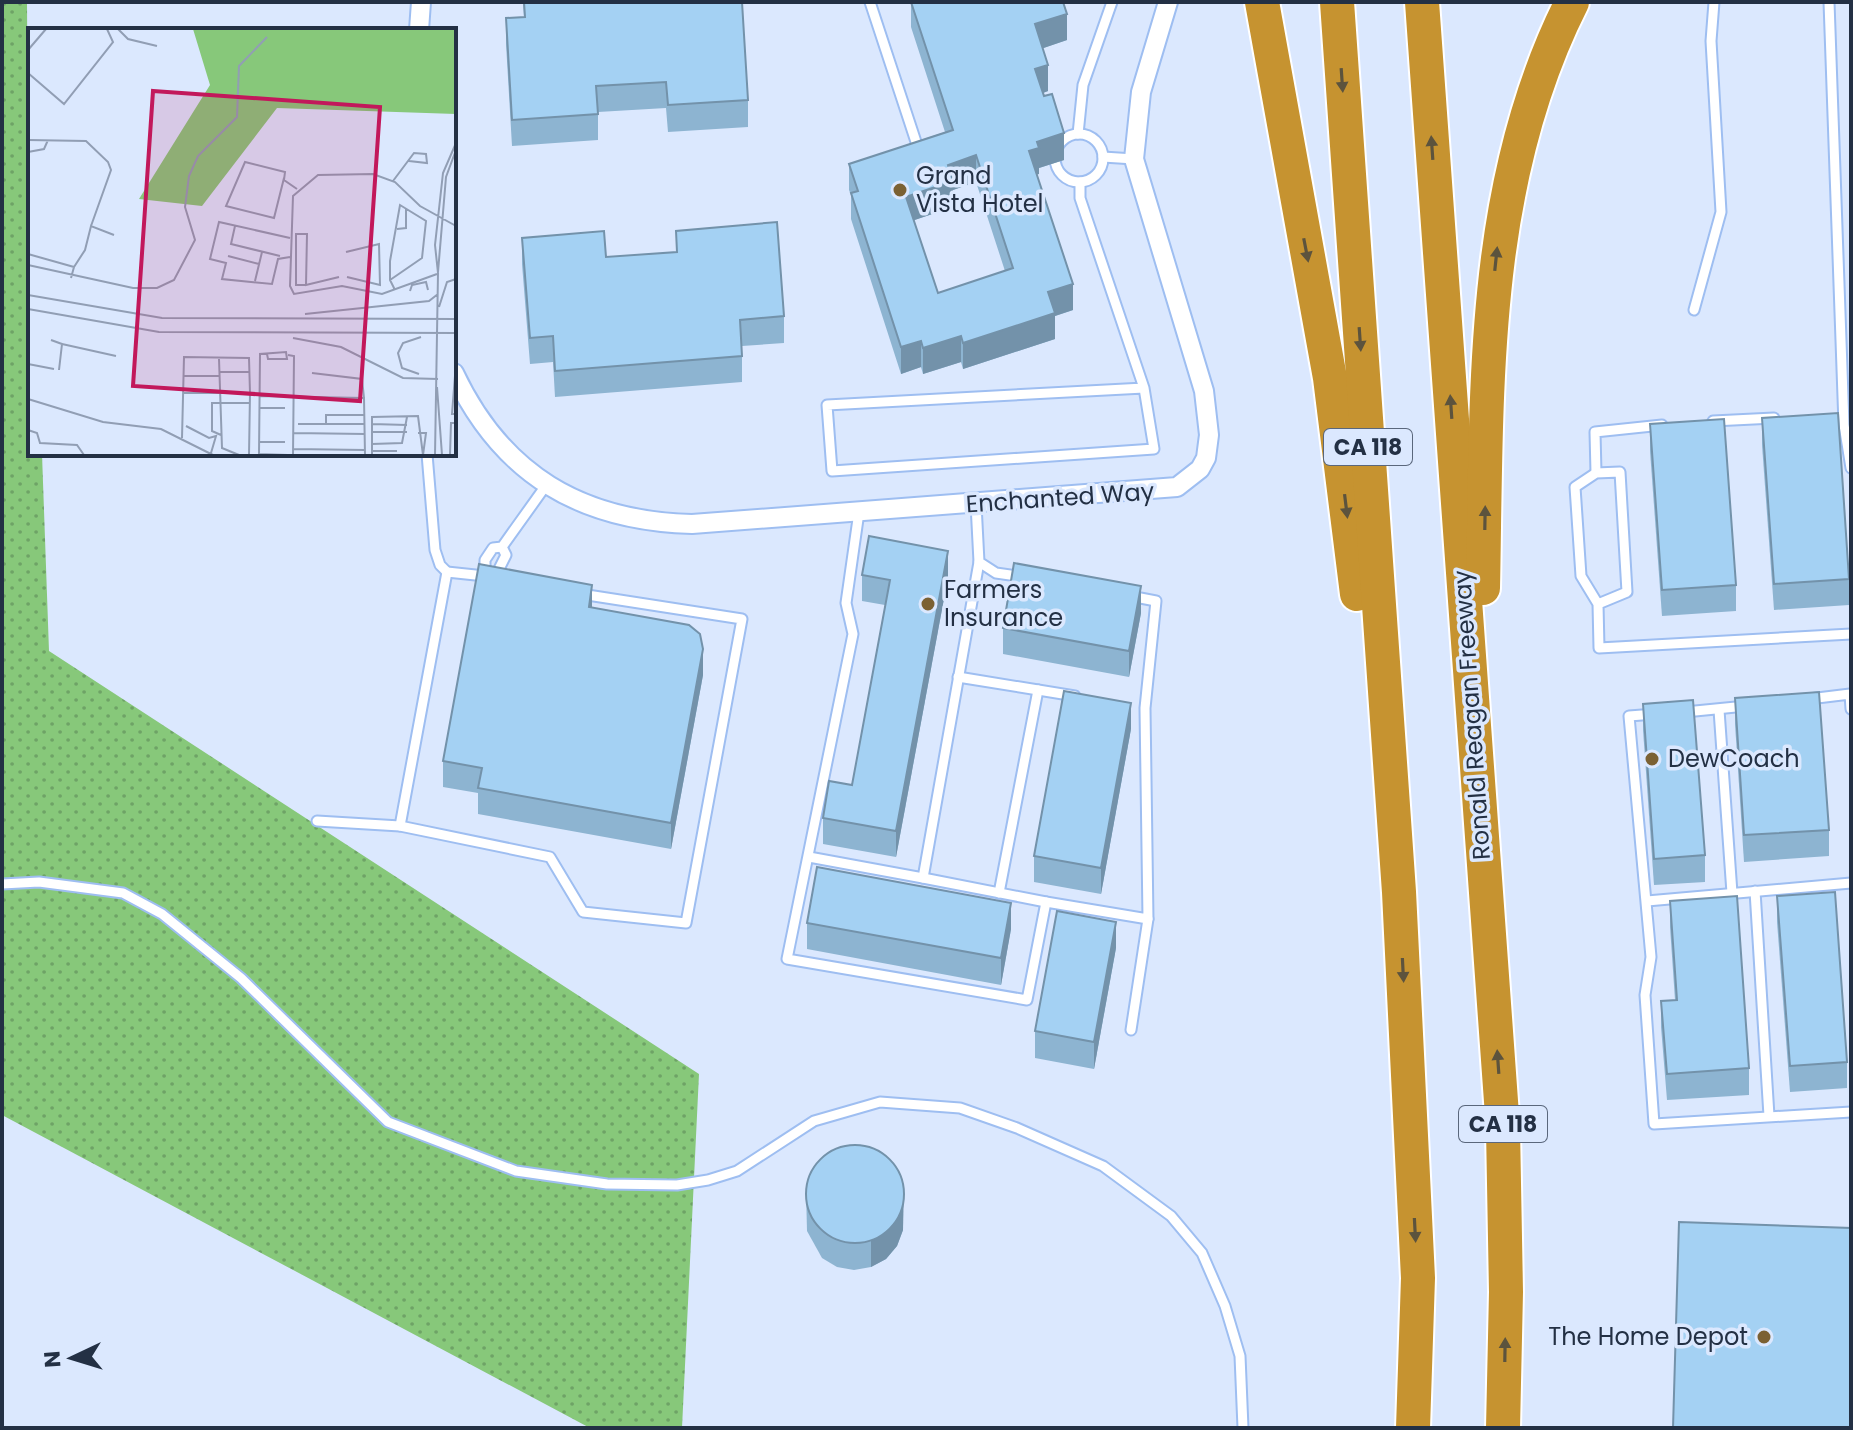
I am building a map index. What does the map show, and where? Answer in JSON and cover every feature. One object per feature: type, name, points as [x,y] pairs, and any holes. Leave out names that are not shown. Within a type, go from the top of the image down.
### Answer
[{"type":"highway","points":[[1262,2],[1330,378],[1399,892]]},
{"type":"highway","name":"CA 118","points":[[1337,2],[1399,892],[1418,1278],[1413,1428]]},
{"type":"highway","name":"Ronald Reagan Freeway","points":[[1422,2],[1503,1129],[1506,1292],[1503,1428]]},
{"type":"highway","points":[[1480,820],[1490,320],[1498,236],[1519,140],[1555,36],[1572,2]]},
{"type":"street","points":[[419,28],[421,2]]},
{"type":"street","name":"Enchanted Way","points":[[456,377],[469,404],[500,445],[547,484],[592,508],[658,523],[1163,491],[1190,480],[1206,458],[1209,435],[1204,391],[1134,159],[1141,92],[1168,2]]},
{"type":"lane","points":[[870,2],[920,154]]},
{"type":"lane","points":[[1078,134],[1083,85],[1112,2]]},
{"type":"lane","points":[[1694,310],[1721,212],[1711,41],[1714,2]]},
{"type":"lane","points":[[1829,2],[1851,468]]},
{"type":"lane","points":[[1078,134],[1092,137],[1103,157],[1099,171],[1080,182],[1064,176],[1056,163],[1063,140],[1078,134]]},
{"type":"lane","points":[[1103,157],[1134,159]]},
{"type":"lane","points":[[1080,182],[1080,198],[1144,388],[1154,449],[832,471],[827,405],[1144,388]]},
{"type":"lane","points":[[1697,422],[1781,418]]},
{"type":"lane","points":[[1832,423],[1848,424]]},
{"type":"lane","points":[[1596,473],[1595,432],[1668,425]]},
{"type":"lane","points":[[427,456],[435,550],[440,565],[447,572],[513,581]]},
{"type":"lane","points":[[1598,604],[1627,592],[1620,472],[1596,473],[1575,487],[1581,576],[1598,604],[1599,648],[1851,634]]},
{"type":"lane","points":[[485,576],[485,560],[493,548],[502,547],[547,484]]},
{"type":"lane","points":[[923,878],[979,562],[976,504]]},
{"type":"lane","points":[[859,512],[846,603],[853,634],[787,959],[1027,1000],[1046,902]]},
{"type":"lane","points":[[485,576],[498,571],[506,555],[502,547]]},
{"type":"lane","points":[[979,562],[996,573],[1040,580]]},
{"type":"lane","points":[[400,826],[447,572]]},
{"type":"lane","points":[[317,821],[400,826],[550,857],[583,912],[686,923],[742,619],[569,592]]},
{"type":"lane","points":[[1113,593],[1156,601],[1145,708],[1148,919],[1131,1030]]},
{"type":"lane","points":[[958,677],[1084,698]]},
{"type":"lane","points":[[999,893],[1038,690]]},
{"type":"lane","points":[[1792,701],[1850,694],[1851,709]]},
{"type":"lane","points":[[1762,704],[1629,716],[1651,957],[1645,995],[1654,1124],[1851,1112]]},
{"type":"lane","points":[[1130,706],[1145,708]]},
{"type":"lane","points":[[1719,710],[1732,893]]},
{"type":"lane","points":[[809,857],[1148,919]]},
{"type":"lane","points":[[2,884],[39,882],[123,893],[162,914],[241,978],[388,1122],[516,1171],[607,1184],[677,1185],[708,1180],[737,1171],[814,1121],[880,1102],[960,1108],[1017,1128],[1103,1166],[1171,1216],[1202,1253],[1225,1306],[1240,1356],[1243,1428]]},
{"type":"lane","points":[[1647,901],[1851,883]]},
{"type":"lane","points":[[1755,891],[1769,1116]]},
{"type":"green space","points":[[2,2],[27,2],[28,456],[42,456],[49,651],[699,1074],[682,1428],[590,1428],[2,1115]]},
{"type":"building","points":[[524,2],[742,2],[748,100],[668,105],[666,82],[596,86],[598,114],[512,120],[506,18],[525,17]]},
{"type":"building","name":"Grand Vista Hotel","points":[[911,2],[1063,2],[1067,14],[1035,24],[1048,65],[1035,69],[1044,96],[1052,94],[1064,133],[1037,142],[1039,148],[1029,151],[1073,284],[1048,292],[1055,313],[963,343],[961,336],[923,348],[921,341],[901,347],[851,193],[858,191],[849,164],[953,130]],"holes":[[[976,155],[1013,268],[938,293],[906,197],[953,181],[948,165]]]},
{"type":"building","points":[[777,222],[784,316],[740,320],[742,356],[555,371],[553,336],[530,338],[522,238],[604,231],[606,257],[677,252],[676,231]]},
{"type":"building","points":[[1838,413],[1849,579],[1774,584],[1762,418]]},
{"type":"building","points":[[1724,419],[1736,585],[1662,590],[1650,424]]},
{"type":"building","points":[[869,536],[948,551],[896,831],[823,818],[829,781],[852,785],[890,580],[862,575]]},
{"type":"building","points":[[1014,563],[1141,586],[1129,651],[1003,628]]},
{"type":"building","points":[[479,564],[592,585],[589,607],[689,625],[700,634],[703,649],[671,823],[478,788],[482,768],[443,761]]},
{"type":"building","points":[[1064,691],[1131,703],[1101,868],[1034,856]]},
{"type":"building","points":[[1819,692],[1829,830],[1744,835],[1735,698]]},
{"type":"building","points":[[1693,700],[1705,855],[1654,859],[1643,704]]},
{"type":"building","points":[[817,867],[1011,903],[1001,958],[807,923]]},
{"type":"building","points":[[1835,892],[1847,1062],[1790,1066],[1777,896]]},
{"type":"building","points":[[1737,896],[1749,1068],[1667,1074],[1661,1001],[1677,1000],[1670,901]]},
{"type":"building","points":[[1057,911],[1116,922],[1094,1042],[1035,1031]]},
{"type":"building","points":[[855,1145],[874,1149],[889,1160],[900,1175],[904,1194],[900,1213],[889,1228],[874,1239],[855,1243],[836,1239],[821,1228],[810,1213],[806,1194],[810,1175],[821,1160],[836,1149]]},
{"type":"building","name":"The Home Depot","points":[[1679,1222],[1851,1228],[1851,1428],[1673,1428]]},
{"type":"place","name":"Grand Vista Hotel","points":[[900,190]]},
{"type":"place","name":"Farmers Insurance","points":[[928,604]]},
{"type":"place","name":"DewCoach","points":[[1652,759]]},
{"type":"place","name":"The Home Depot","points":[[1764,1337]]}]
